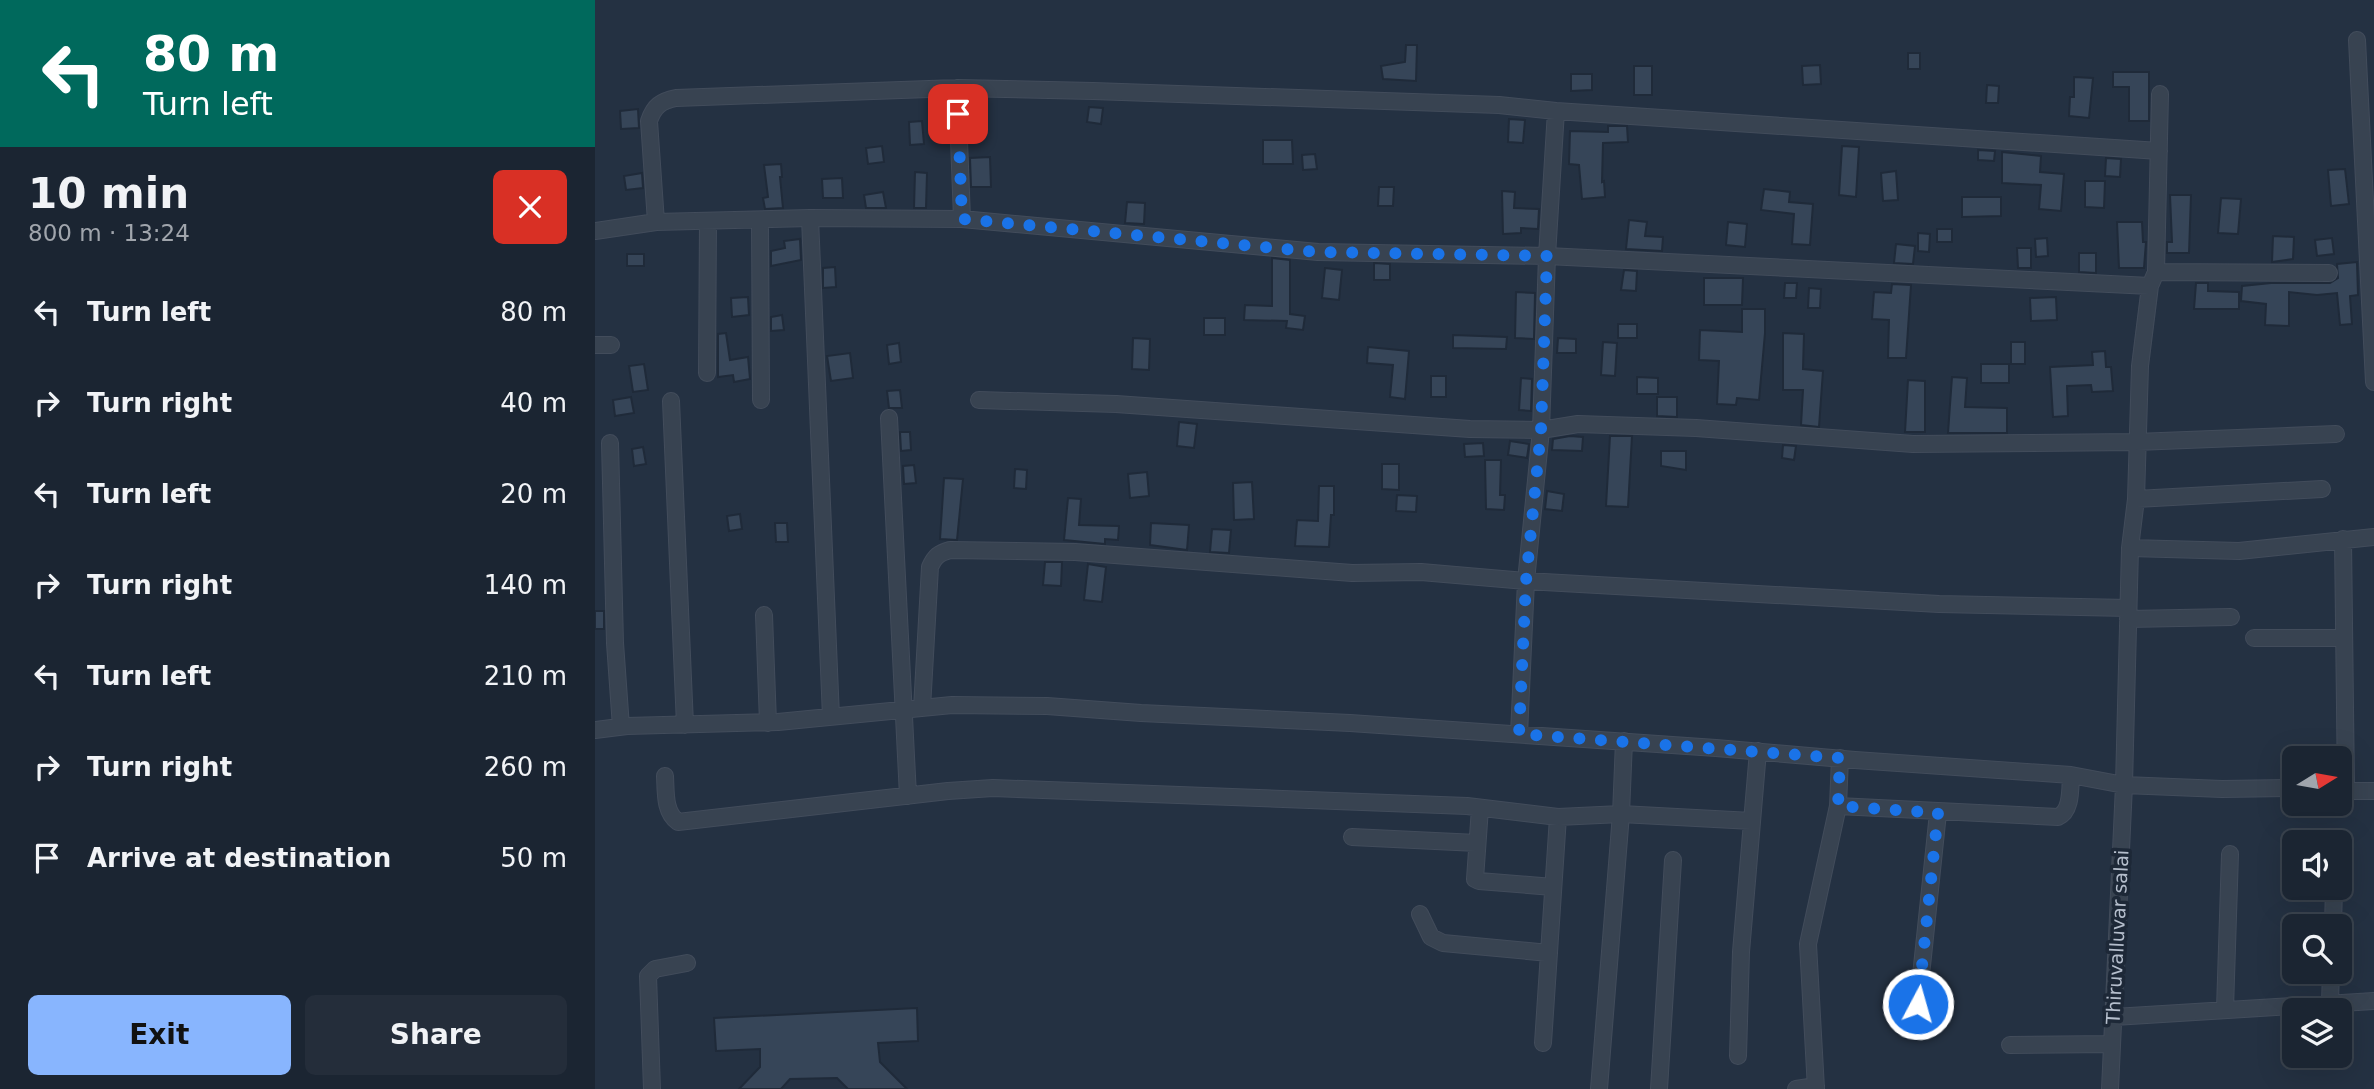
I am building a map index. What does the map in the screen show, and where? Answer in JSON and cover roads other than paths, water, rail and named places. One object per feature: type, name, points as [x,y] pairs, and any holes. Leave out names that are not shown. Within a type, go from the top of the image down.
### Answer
[{"type":"street","points":[[2357,40],[2374,382]]},
{"type":"street","points":[[957,88],[962,219]]},
{"type":"street","points":[[656,222],[649,121],[653,110],[665,100],[676,98],[957,88],[1499,105],[2159,151]]},
{"type":"street","name":"Thiruvalluvar salai","points":[[2110,1089],[2124,785],[2130,548],[2136,499],[2140,366],[2153,279],[2160,94]]},
{"type":"street","points":[[1519,734],[1526,581],[1541,430],[1547,256],[1556,111]]},
{"type":"street","points":[[810,218],[831,717]]},
{"type":"street","points":[[595,231],[656,222],[810,218],[962,219],[1318,252],[1547,256],[2153,279],[2329,273]]},
{"type":"street","points":[[760,220],[761,400]]},
{"type":"street","points":[[707,373],[708,221]]},
{"type":"street","points":[[979,400],[1116,404],[1458,429],[1541,430],[1578,424],[1696,428],[1913,444],[2136,442],[2336,434]]},
{"type":"street","points":[[671,401],[685,725]]},
{"type":"street","points":[[889,418],[908,796]]},
{"type":"street","points":[[610,443],[615,643],[621,727]]},
{"type":"street","points":[[2136,499],[2322,489]]},
{"type":"street","points":[[2130,548],[2239,551],[2374,537]]},
{"type":"street","points":[[2343,539],[2343,746]]},
{"type":"street","points":[[922,708],[930,567],[934,558],[950,550],[1075,552],[1338,572],[1421,572],[1526,581],[2128,614],[2231,617]]},
{"type":"street","points":[[764,615],[768,723]]},
{"type":"street","points":[[2254,638],[2344,638]]},
{"type":"street","points":[[595,730],[768,723],[952,705],[1047,706],[1624,741],[2071,775],[2124,785],[2282,788]]},
{"type":"street","points":[[1599,1089],[1621,814],[1624,741]]},
{"type":"street","points":[[1738,1056],[1741,952],[1758,751]]},
{"type":"street","points":[[1796,1089],[1816,1088],[1808,944],[1838,806],[1840,758]]},
{"type":"street","points":[[1838,806],[2058,817],[2063,816],[2067,808],[2071,775]]},
{"type":"street","points":[[665,776],[670,816],[678,822],[948,790],[1025,788],[1480,808],[1558,817],[1621,814],[1752,821]]},
{"type":"street","points":[[2352,791],[2374,791]]},
{"type":"street","points":[[1480,808],[1473,876],[1479,881],[1553,887]]},
{"type":"street","points":[[1918,1004],[1938,813]]},
{"type":"street","points":[[1543,1043],[1558,817]]},
{"type":"street","points":[[1352,836],[1477,843]]},
{"type":"street","points":[[2225,1009],[2230,854]]},
{"type":"street","points":[[1659,1089],[1673,860]]},
{"type":"street","points":[[1420,915],[1431,937],[1443,943],[1549,954]]},
{"type":"street","points":[[652,1089],[648,976],[655,969],[687,963]]},
{"type":"street","points":[[2352,1002],[2374,1001]]},
{"type":"street","points":[[2114,1017],[2282,1005]]},
{"type":"street","points":[[2010,1045],[2112,1044]]}]
